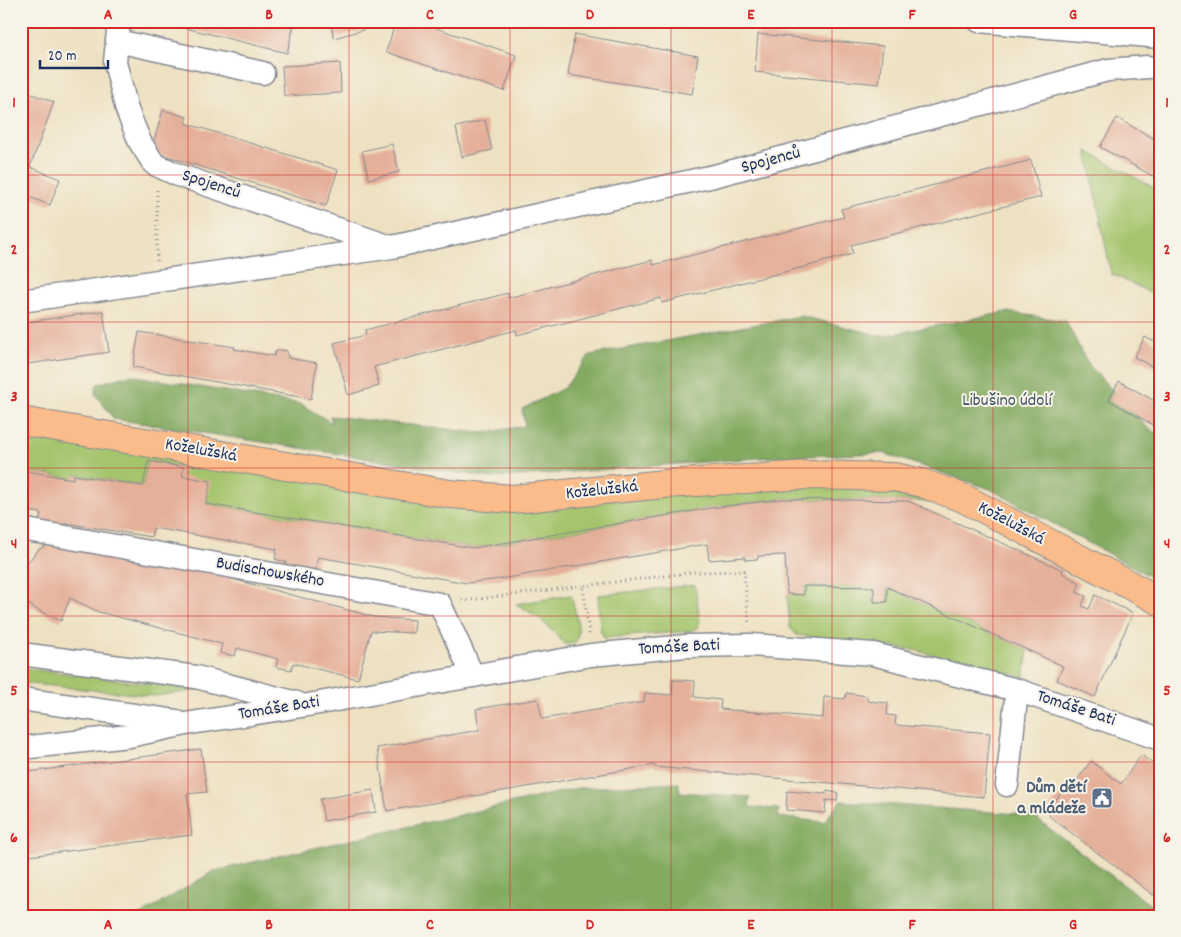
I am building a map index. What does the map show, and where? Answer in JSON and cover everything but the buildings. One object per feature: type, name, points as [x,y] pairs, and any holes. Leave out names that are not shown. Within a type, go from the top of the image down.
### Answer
[{"type":"main road","name":"Koželužská","points":[[21,421],[457,495],[494,499],[513,499],[665,484],[809,475],[894,477],[922,483],[963,498],[1160,601]]},
{"type":"street","points":[[979,21],[1071,25],[1155,36],[1154,74]]},
{"type":"street","name":"Spojenců","points":[[263,73],[118,31],[115,62],[127,110],[140,142],[154,164],[178,175],[392,247]]},
{"type":"street","name":"Spojenců","points":[[21,301],[392,247],[714,176],[1108,70],[1154,74]]},
{"type":"street","name":"Budischowského","points":[[21,529],[440,604]]},
{"type":"street","points":[[440,604],[473,676]]},
{"type":"street","name":"Tomáše Bati","points":[[21,748],[129,736],[191,723],[308,705],[591,655],[686,646],[751,645],[873,654],[1017,690],[1160,739]]},
{"type":"street","points":[[21,654],[196,677],[308,705]]},
{"type":"street","points":[[1007,785],[1017,690]]},
{"type":"street","name":"Tomáše Bati","points":[[21,699],[191,723]]},
{"type":"path","points":[[159,166],[156,217],[159,281]]},
{"type":"path","points":[[440,604],[694,572],[744,571],[751,645]]},
{"type":"path","points":[[582,586],[591,655]]},
{"type":"green space","points":[[1087,151],[1160,191],[1160,297],[1111,274]]},
{"type":"green space","name":"Libušino údolí","points":[[1007,312],[1066,321],[1088,364],[1147,427],[1160,436],[1160,582],[990,489],[883,453],[757,458],[493,478],[114,419],[95,394],[97,384],[130,375],[301,404],[332,423],[330,416],[482,433],[525,426],[522,409],[564,388],[590,355],[801,316],[882,336]]},
{"type":"green space","points":[[21,421],[492,495],[881,470],[984,505],[908,501],[782,499],[711,508],[473,548],[206,504],[182,476],[183,467],[148,461],[143,486],[75,475],[73,479],[21,470]]},
{"type":"green space","points":[[695,585],[700,622],[698,627],[691,631],[604,638],[600,630],[598,595]]},
{"type":"green space","points":[[804,586],[874,587],[874,601],[887,602],[887,587],[1028,650],[1024,677],[914,650],[797,635],[790,628],[787,594],[804,595]]},
{"type":"green space","points":[[571,595],[578,626],[575,643],[565,644],[539,618],[516,604]]},
{"type":"green space","points":[[21,668],[200,690],[155,696],[21,683]]},
{"type":"green space","points":[[679,783],[680,792],[750,797],[749,807],[779,809],[778,817],[824,822],[840,801],[1032,815],[1158,911],[1157,916],[139,916],[214,871],[578,788]]},
{"type":"place","name":"Dům dětí a mládeže","points":[[1102,798]]}]
